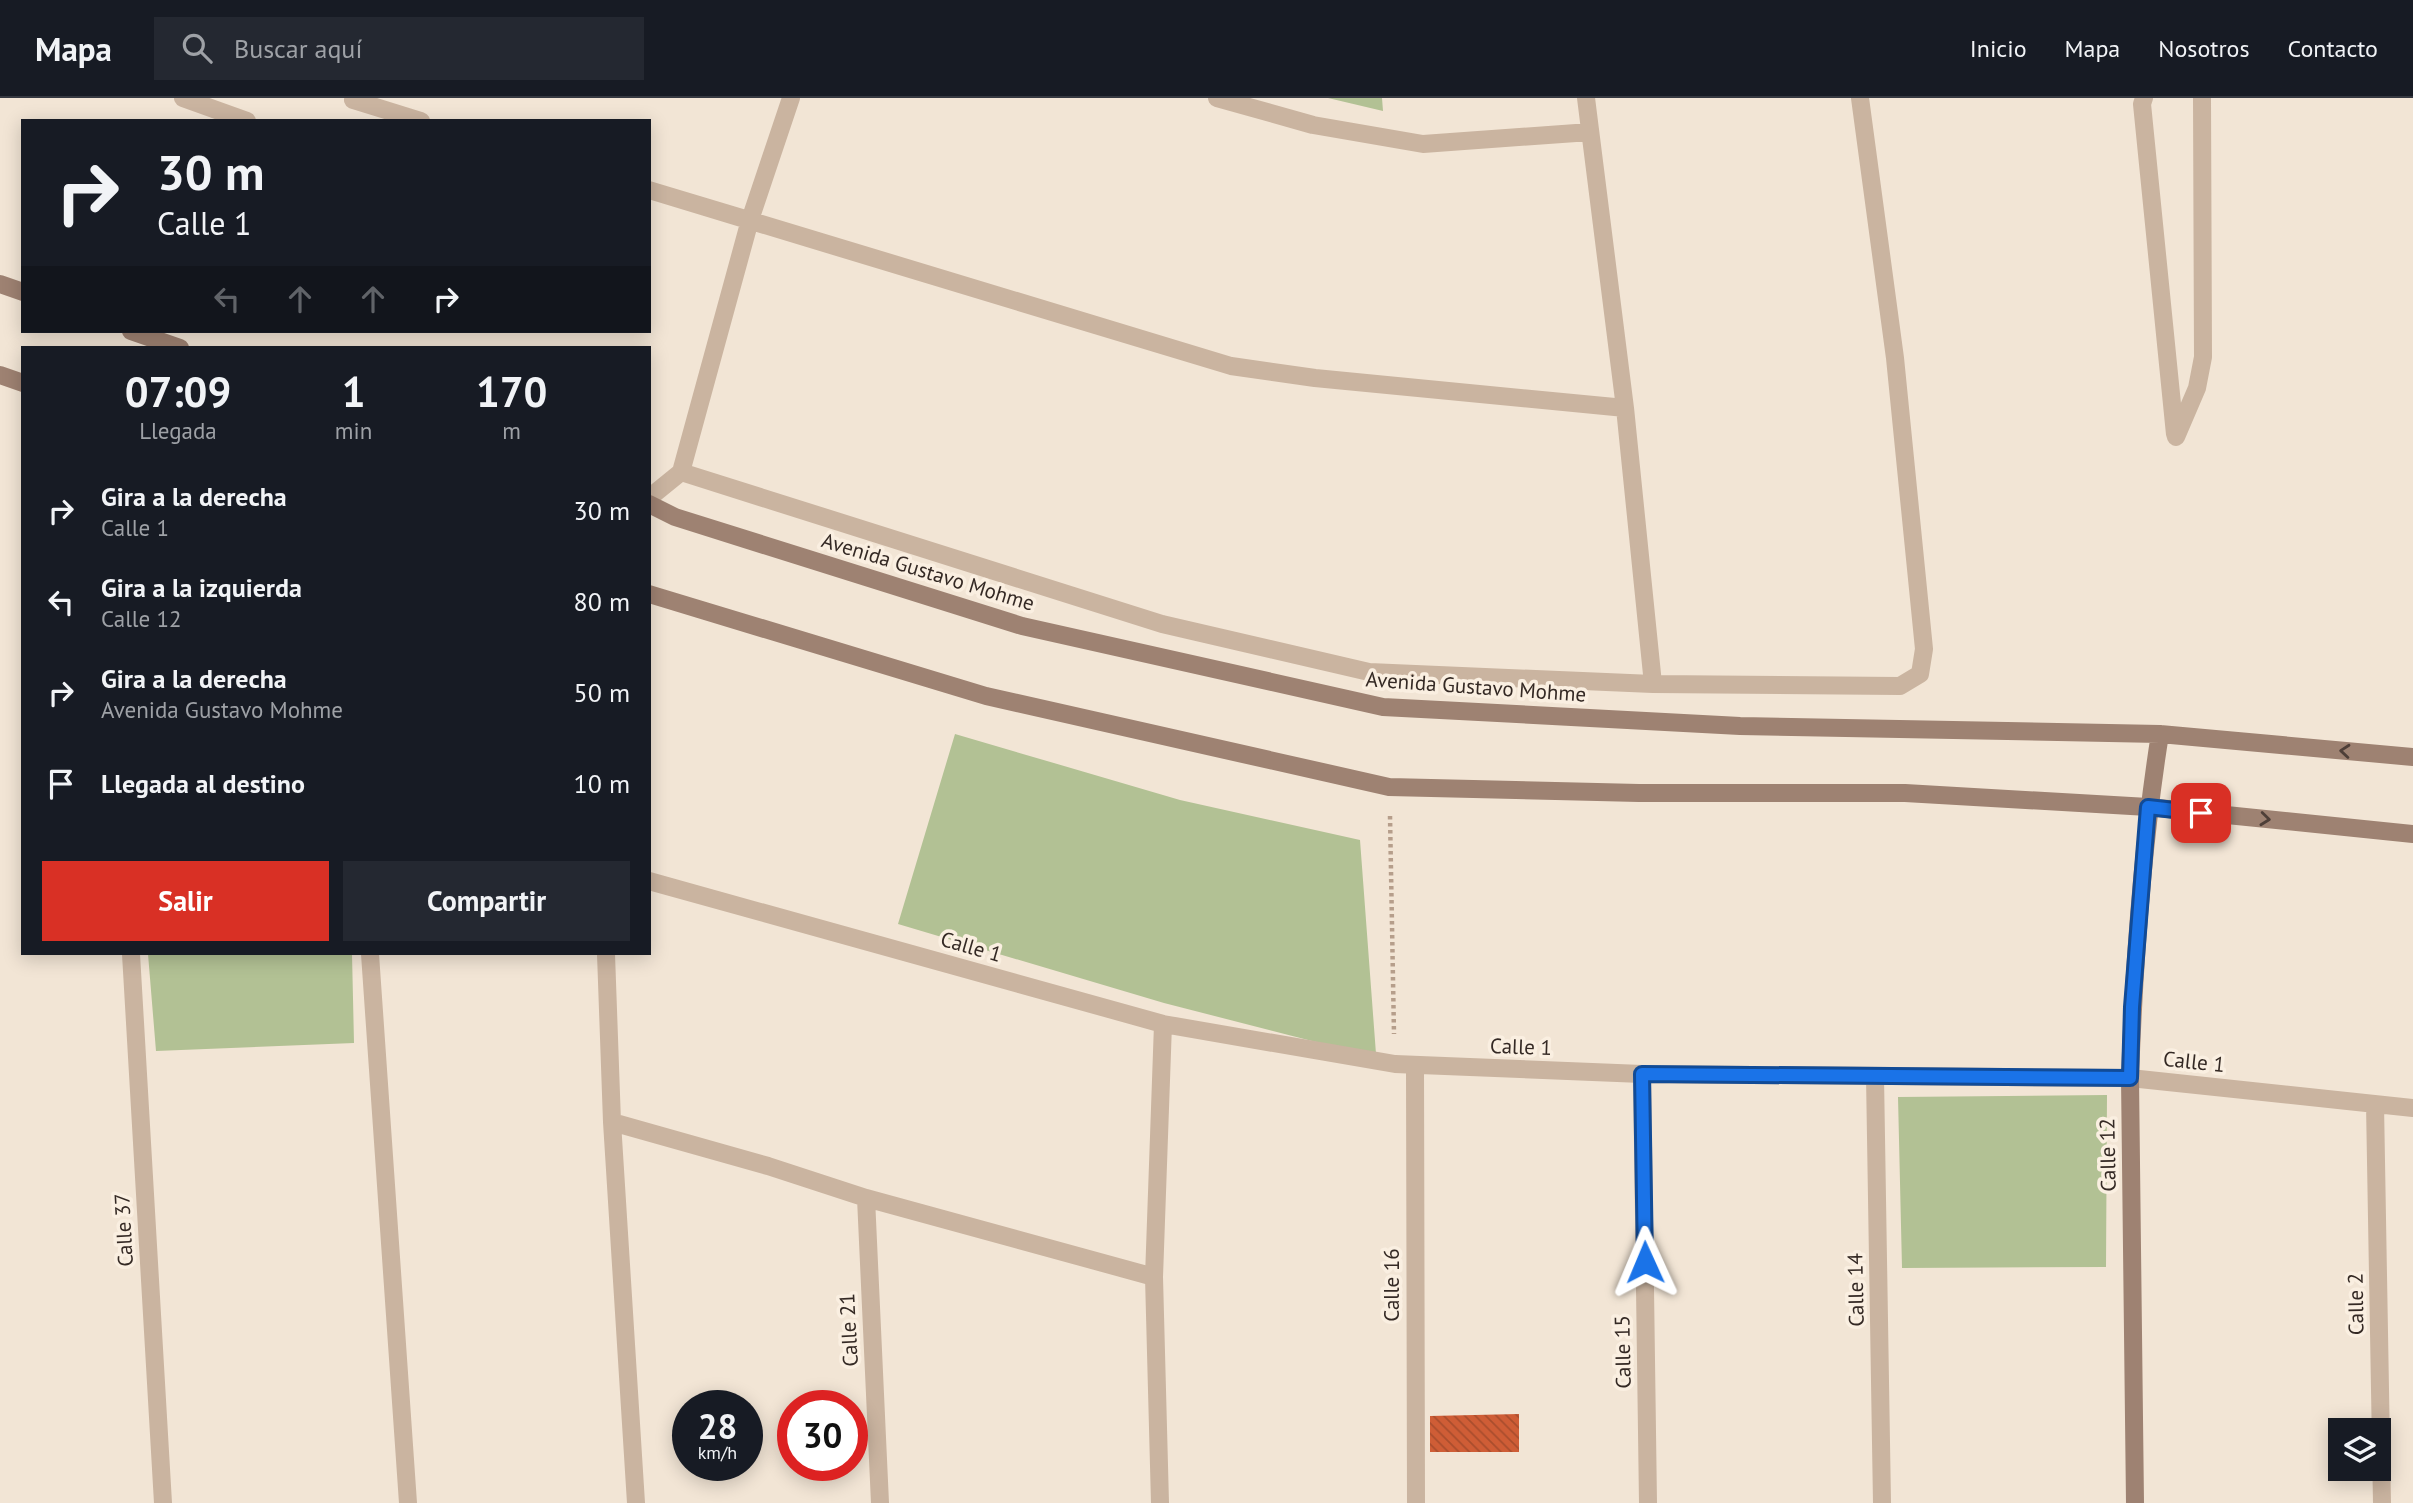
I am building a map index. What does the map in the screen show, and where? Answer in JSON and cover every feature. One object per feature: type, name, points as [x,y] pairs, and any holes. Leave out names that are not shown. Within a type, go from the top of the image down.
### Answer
[{"type":"street","points":[[183,98],[241,119]]},
{"type":"street","points":[[354,98],[353,100],[415,119]]},
{"type":"street","points":[[651,496],[681,472],[750,220],[791,98]]},
{"type":"street","points":[[1217,98],[1313,125],[1423,144],[1590,132]]},
{"type":"street","points":[[1586,98],[1625,408],[1653,684]]},
{"type":"street","points":[[681,472],[1162,624],[1369,672],[1653,684],[1900,687],[1920,674],[1924,649],[1895,358],[1860,98]]},
{"type":"street","points":[[2144,98],[2142,103],[2175,438],[2197,388],[2203,357],[2202,98]]},
{"type":"street","points":[[651,191],[1231,366],[1315,378],[1625,408]]},
{"type":"street","points":[[0,284],[21,291]]},
{"type":"street","points":[[137,333],[174,346]]},
{"type":"street","points":[[0,375],[21,382]]},
{"type":"street","name":"Avenida Gustavo Mohme","points":[[651,505],[675,517],[1022,626],[1383,707],[1740,726],[2160,734],[2413,757]]},
{"type":"street","points":[[651,595],[986,696],[1390,787],[1639,793],[1905,793],[2148,807],[2413,834]]},
{"type":"street","points":[[2148,807],[2160,734]]},
{"type":"street","name":"Calle 12","points":[[2134,1503],[2130,1078],[2132,1007],[2148,807]]},
{"type":"street","name":"Calle 1","points":[[651,882],[1163,1024],[1415,1067],[1642,1074],[2130,1078],[2413,1108]]},
{"type":"street","name":"Calle 37","points":[[131,955],[163,1503]]},
{"type":"street","points":[[370,955],[408,1503]]},
{"type":"street","points":[[607,955],[612,1122],[636,1503]]},
{"type":"street","points":[[1160,1503],[1154,1277],[1163,1024]]},
{"type":"street","name":"Calle 16","points":[[1415,1067],[1416,1503]]},
{"type":"street","name":"Calle 15","points":[[1642,1074],[1648,1503]]},
{"type":"street","name":"Calle 14","points":[[1875,1076],[1882,1503]]},
{"type":"street","name":"Calle 2","points":[[2375,1104],[2382,1503]]},
{"type":"street","points":[[612,1122],[768,1166],[866,1198],[1154,1277]]},
{"type":"street","name":"Calle 21","points":[[866,1198],[880,1503]]},
{"type":"path","points":[[1390,787],[1395,1064]]},
{"type":"green space","points":[[1328,98],[1382,98],[1383,111]]},
{"type":"green space","points":[[955,734],[1180,800],[1360,840],[1376,1054],[1347,1050],[1164,1003],[898,924]]},
{"type":"green space","points":[[148,955],[352,955],[354,1043],[156,1051]]},
{"type":"green space","points":[[2107,1095],[2106,1267],[1902,1268],[1898,1097]]},
{"type":"building","points":[[1519,1414],[1519,1452],[1430,1452],[1430,1416]]},
{"type":"route","points":[[1645,1262],[1642,1074],[2130,1078],[2132,1007],[2148,807],[2201,813]]}]
